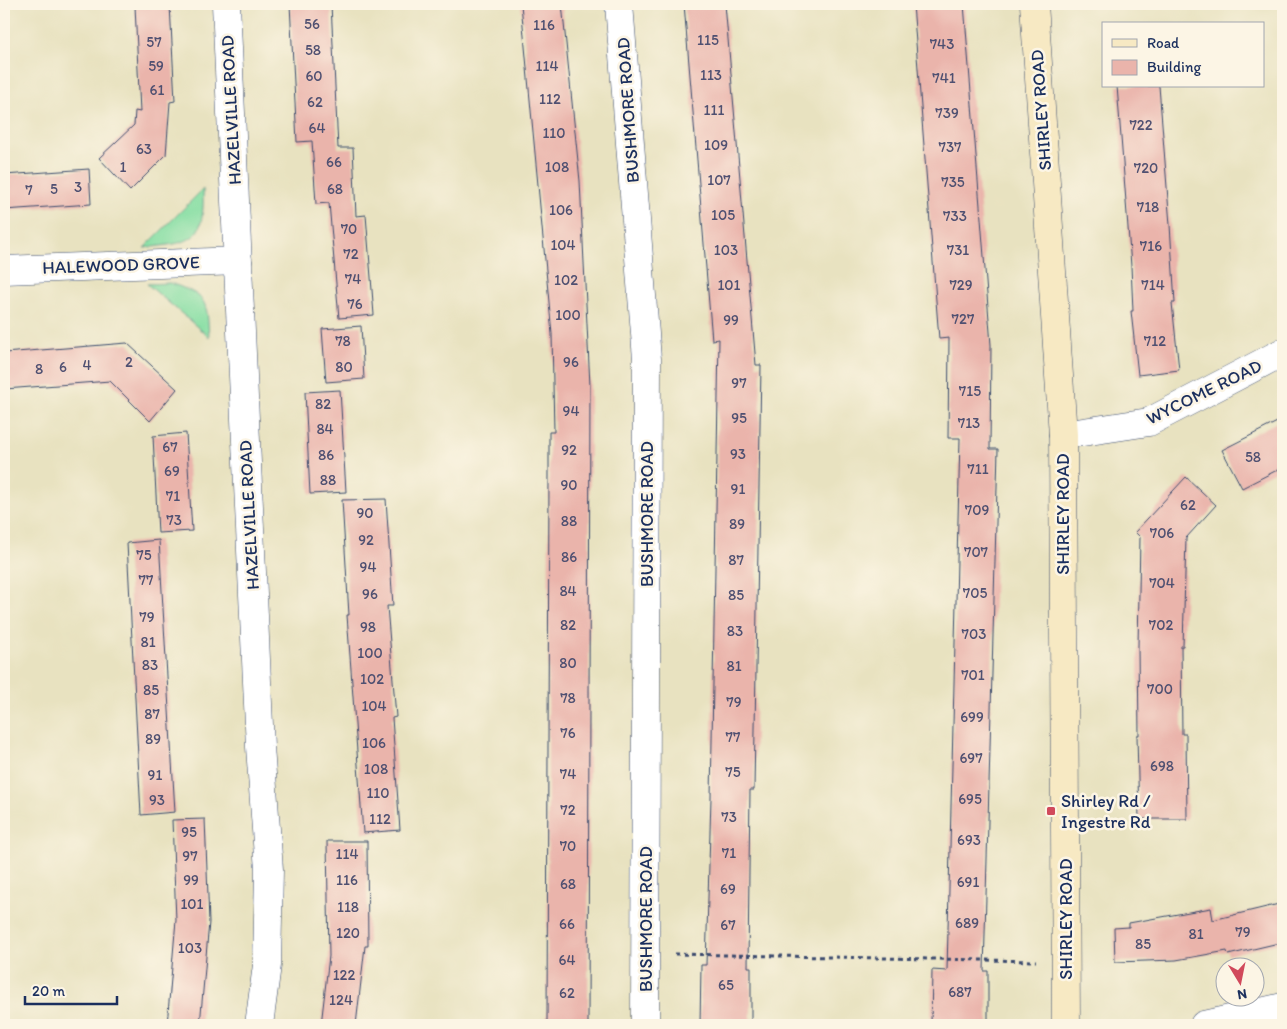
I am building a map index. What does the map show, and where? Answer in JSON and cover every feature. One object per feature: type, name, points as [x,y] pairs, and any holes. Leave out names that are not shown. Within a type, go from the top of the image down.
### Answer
[{"type":"street","name":"HAZELVILLE ROAD","points":[[226,4],[260,747],[269,870],[267,965],[259,1025]]},
{"type":"street","name":"BUSHMORE ROAD","points":[[619,4],[647,360],[645,1025]]},
{"type":"street","name":"SHIRLEY ROAD","points":[[1034,4],[1063,435],[1066,1025]]},
{"type":"street","name":"HALEWOOD GROVE","points":[[4,270],[238,261]]},
{"type":"street","name":"WYCOME ROAD","points":[[1063,435],[1149,422],[1283,352]]},
{"type":"street","points":[[1204,1025],[1283,1007]]},
{"type":"path","points":[[646,954],[1067,961]]},
{"type":"green space","points":[[203,189],[201,221],[198,230],[192,237],[174,244],[144,248]]},
{"type":"green space","points":[[170,283],[191,292],[203,301],[206,307],[209,337],[147,284]]},
{"type":"building","points":[[290,4],[331,4],[338,148],[353,148],[356,216],[366,215],[374,315],[339,318],[329,203],[316,204],[312,141],[297,142]]},
{"type":"building","points":[[521,4],[562,4],[580,181],[590,386],[588,1025],[547,1025],[549,432],[554,432],[552,334]]},
{"type":"building","points":[[684,4],[725,4],[756,365],[761,365],[754,790],[750,790],[748,967],[751,967],[751,1025],[700,1025],[701,965],[706,965],[711,798],[719,339],[712,340]]},
{"type":"building","points":[[913,4],[964,4],[991,345],[990,449],[998,449],[984,971],[988,971],[988,1025],[931,1025],[932,970],[947,971],[960,438],[948,438],[949,338],[939,339]]},
{"type":"building","points":[[170,5],[175,101],[170,102],[166,155],[130,191],[99,158],[134,125],[135,111],[140,112],[135,6]]},
{"type":"building","points":[[1117,88],[1159,88],[1175,303],[1172,303],[1179,370],[1138,375],[1131,311],[1133,311]]},
{"type":"building","points":[[89,169],[91,204],[4,210],[4,175]]},
{"type":"building","points":[[361,326],[364,379],[326,382],[322,329]]},
{"type":"building","points":[[127,343],[177,389],[150,421],[110,381],[5,389],[4,353]]},
{"type":"building","points":[[340,390],[346,492],[310,494],[305,392]]},
{"type":"building","points":[[1283,419],[1283,467],[1242,488],[1222,450]]},
{"type":"building","points":[[186,433],[192,531],[158,533],[153,436]]},
{"type":"building","points":[[1186,477],[1216,505],[1186,538],[1183,646],[1181,646],[1182,734],[1186,734],[1187,819],[1139,819],[1137,735],[1139,735],[1140,537],[1135,532]]},
{"type":"building","points":[[386,499],[393,606],[387,606],[396,717],[392,718],[400,830],[363,833],[347,615],[349,615],[342,500]]},
{"type":"building","points":[[159,540],[175,812],[141,815],[127,543]]},
{"type":"building","points":[[205,819],[209,922],[200,1025],[167,1025],[176,920],[172,820]]},
{"type":"building","points":[[327,841],[367,841],[368,946],[365,946],[356,1025],[321,1025],[329,956]]},
{"type":"building","points":[[1283,903],[1283,942],[1228,955],[1227,951],[1176,960],[1115,962],[1114,928],[1129,927],[1129,923],[1211,908],[1213,920]]},
{"type":"place","name":"Shirley Rd / Ingestre Rd","points":[[1051,811]]}]
